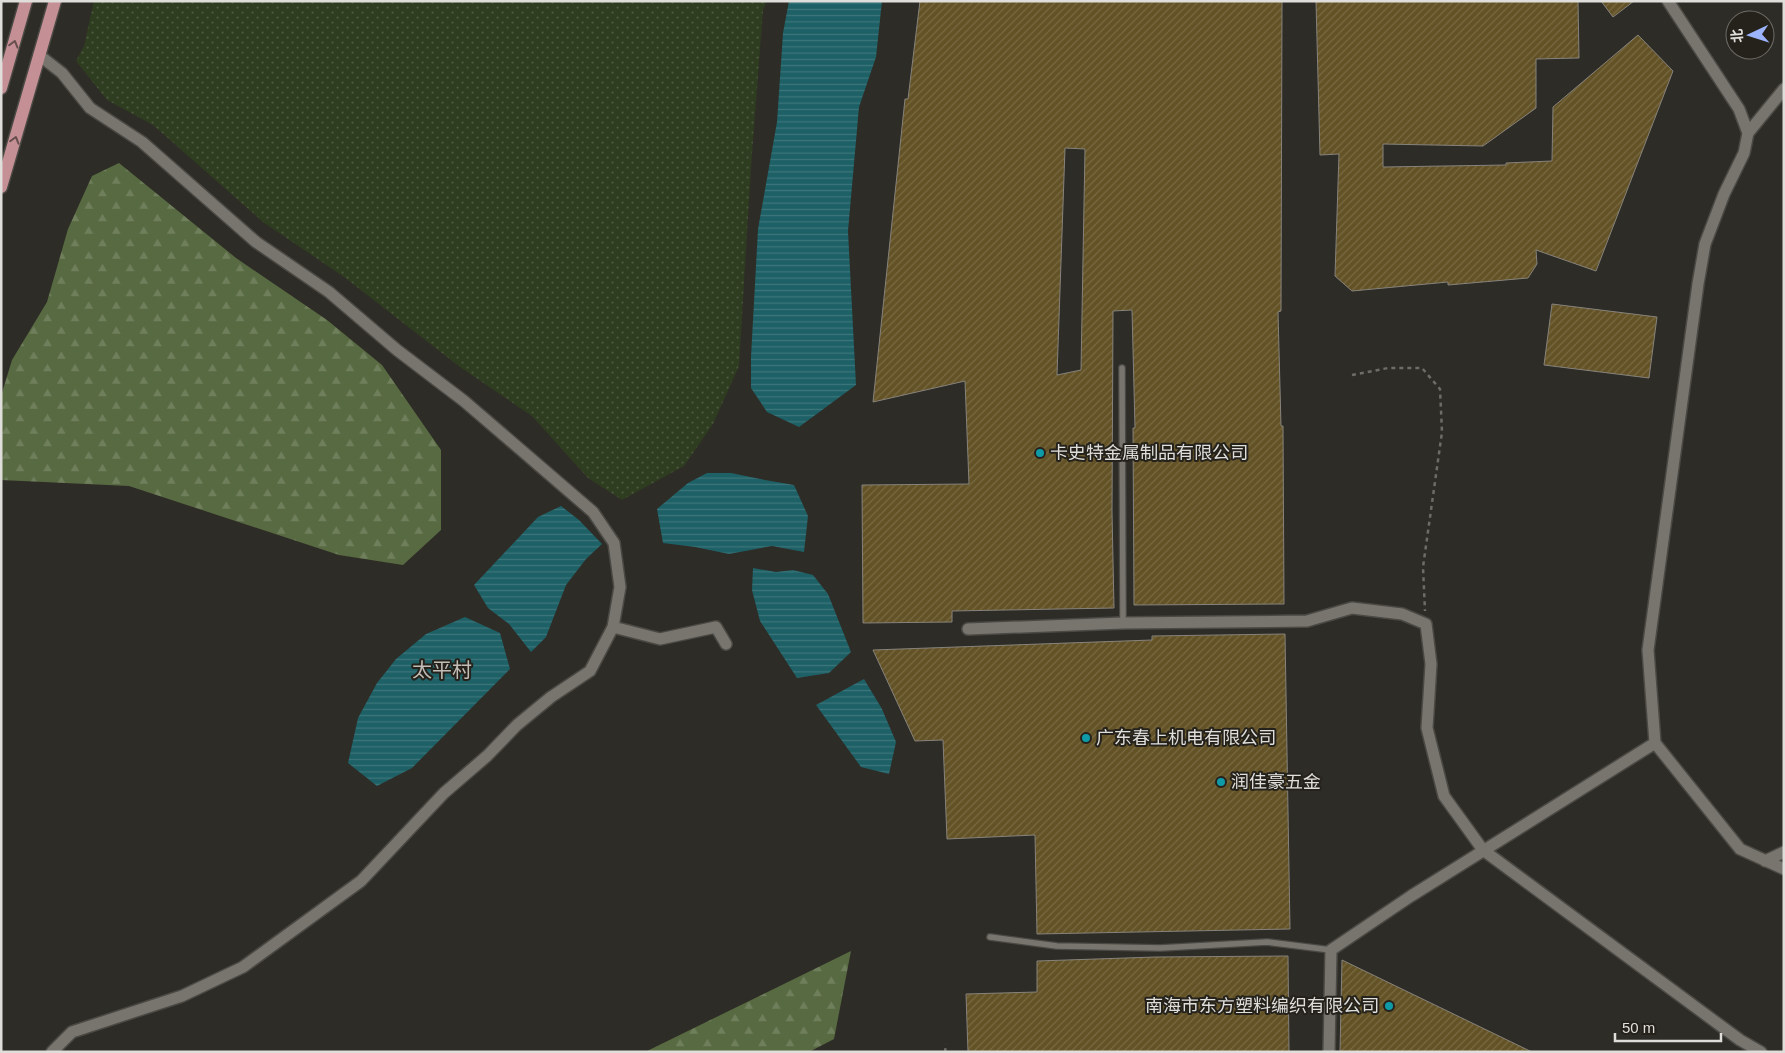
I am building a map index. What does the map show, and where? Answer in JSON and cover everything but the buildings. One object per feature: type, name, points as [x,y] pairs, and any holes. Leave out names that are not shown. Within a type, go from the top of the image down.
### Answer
[{"type":"main road","points":[[1,88],[26,1]]},
{"type":"main road","points":[[1,187],[55,1]]},
{"type":"street","points":[[1668,1],[1739,109],[1748,133]]},
{"type":"street","points":[[39,55],[62,73],[90,108],[142,142],[256,242],[329,292],[397,350],[464,400],[593,512],[614,543],[620,587],[613,627],[590,671],[551,697],[517,725],[487,756],[444,793],[361,881],[243,967],[182,996],[72,1032],[52,1052]]},
{"type":"street","points":[[1784,89],[1748,133],[1744,153],[1724,194],[1705,244],[1648,650],[1655,743],[1740,850],[1784,869]]},
{"type":"street","points":[[968,628],[1123,623],[1307,621],[1352,608],[1402,614],[1426,624],[1432,664],[1426,728],[1444,796],[1484,850],[1740,1040],[1761,1052]]},
{"type":"street","points":[[613,627],[660,638],[716,627],[726,644]]},
{"type":"street","points":[[1329,1052],[1331,950],[1410,896],[1655,743]]},
{"type":"street","points":[[1765,861],[1784,852]]},
{"type":"lane","points":[[1122,368],[1123,623]]},
{"type":"lane","points":[[990,937],[1057,946],[1160,948],[1267,942],[1331,950]]},
{"type":"path","points":[[1352,374],[1388,368],[1422,368],[1440,389],[1442,432],[1423,566],[1426,624]]},
{"type":"path","points":[[944,1052],[946,1044]]},
{"type":"green space","points":[[94,1],[767,1],[763,10],[739,366],[713,424],[684,466],[622,500],[588,478],[532,416],[460,367],[344,277],[263,222],[153,125],[107,100],[76,61],[84,46]]},
{"type":"green space","points":[[119,163],[236,258],[327,320],[382,365],[441,450],[441,530],[403,565],[339,555],[129,486],[1,480],[1,396],[12,360],[47,302],[68,229],[92,176]]},
{"type":"green space","points":[[851,951],[834,1039],[809,1052],[645,1052]]},
{"type":"water","points":[[789,1],[882,1],[876,57],[859,107],[848,231],[856,385],[799,427],[767,412],[751,388],[758,229],[777,122],[783,33]]},
{"type":"water","points":[[707,473],[731,473],[794,485],[808,516],[804,552],[772,546],[729,554],[663,543],[657,509],[688,483]]},
{"type":"water","points":[[561,506],[579,520],[602,544],[586,559],[566,585],[546,637],[531,652],[509,624],[488,608],[474,585],[538,517]]},
{"type":"water","points":[[753,568],[776,572],[793,570],[813,575],[828,594],[851,652],[829,673],[797,678],[760,621],[752,590]]},
{"type":"water","points":[[465,617],[500,633],[510,669],[412,768],[377,786],[348,763],[358,718],[377,683],[396,659],[426,634]]},
{"type":"water","points":[[864,679],[882,709],[896,742],[889,774],[861,767],[816,705]]},
{"type":"place","name":"卡史特金属制品有限公司","points":[[1040,453]]},
{"type":"place","name":"广东春上机电有限公司","points":[[1086,738]]},
{"type":"place","name":"润佳豪五金","points":[[1221,782]]},
{"type":"place","name":"南海市东方塑料编织有限公司","points":[[1389,1006]]},
{"type":"district","name":"太平村","points":[[442,670]]}]
